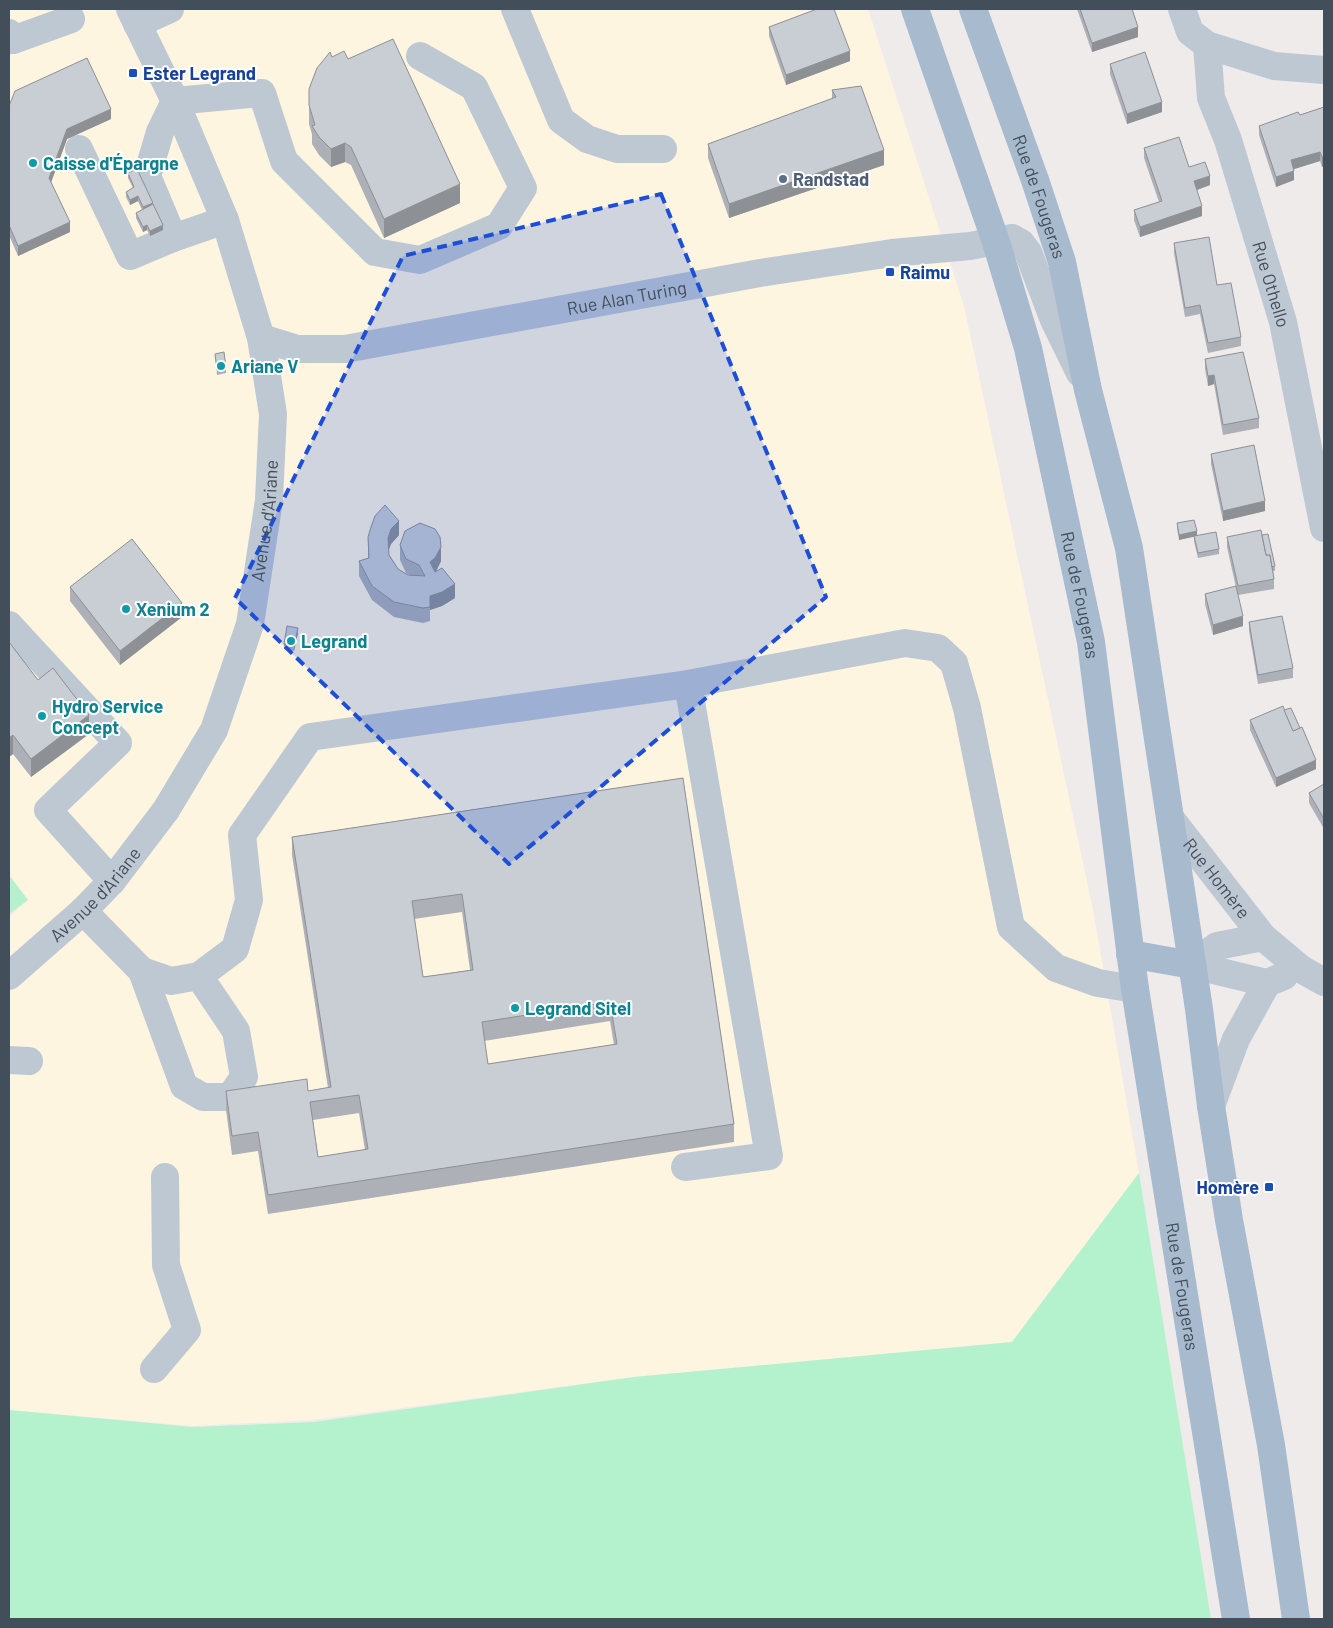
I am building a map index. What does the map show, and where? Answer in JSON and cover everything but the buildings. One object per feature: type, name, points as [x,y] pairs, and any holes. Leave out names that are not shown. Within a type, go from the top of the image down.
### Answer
[{"type":"main road","name":"Rue de Fougeras","points":[[915,9],[996,242],[1028,348],[1091,642],[1135,989],[1236,1619]]},
{"type":"main road","name":"Rue de Fougeras","points":[[972,9],[1035,180],[1062,262],[1088,390],[1129,548],[1192,965],[1211,1106],[1231,1230],[1271,1445],[1296,1619]]},
{"type":"main road","points":[[1130,954],[1192,965]]},
{"type":"street","points":[[134,16],[170,9]]},
{"type":"street","points":[[515,9],[561,120],[587,139],[617,149],[663,149]]},
{"type":"street","points":[[1182,9],[1190,32],[1207,45],[1274,66],[1324,70]]},
{"type":"street","name":"Avenue d'Ariane","points":[[9,976],[83,911],[112,881],[166,810],[214,730],[250,624],[270,500],[273,414],[261,338],[225,220],[175,100],[134,16]]},
{"type":"street","points":[[9,34],[13,40],[71,19]]},
{"type":"street","name":"Rue Othello","points":[[1207,45],[1211,98],[1228,140],[1314,427],[1324,528]]},
{"type":"street","points":[[173,238],[147,176],[160,132],[175,100],[262,93],[284,161],[375,252],[420,260],[499,226],[522,188],[474,87],[420,56]]},
{"type":"street","points":[[79,149],[130,256],[173,238],[225,220]]},
{"type":"street","name":"Rue de Fougeras","points":[[996,242],[1012,238],[1022,243],[1028,252],[1054,320],[1088,390]]},
{"type":"street","name":"Rue Alan Turing","points":[[261,338],[297,349],[345,349],[769,272],[892,252],[996,242]]},
{"type":"street","points":[[9,625],[118,743],[48,810],[112,881]]},
{"type":"street","points":[[142,971],[171,981],[199,976],[236,948],[249,900],[242,835],[310,737],[688,684],[905,643],[938,648],[954,663],[967,708],[1011,927],[1056,968],[1098,983],[1135,989]]},
{"type":"street","points":[[685,1167],[769,1156],[688,684]]},
{"type":"street","name":"Rue Homère","points":[[1170,818],[1263,937],[1313,975]]},
{"type":"street","points":[[83,911],[142,971],[184,1086],[203,1097],[230,1097],[244,1078],[236,1031],[199,976]]},
{"type":"street","name":"Rue Homère","points":[[1192,965],[1217,946],[1263,937]]},
{"type":"street","points":[[1192,965],[1267,983],[1236,1038],[1211,1106]]},
{"type":"street","name":"Rue Homère","points":[[1267,983],[1313,975]]},
{"type":"street","points":[[154,1369],[186,1330],[166,1265],[164,1177]]},
{"type":"highlighted area","points":[[661,194],[826,597],[509,864],[235,598],[403,256]]},
{"type":"shaded area","points":[[9,9],[868,9],[964,306],[1093,910],[1139,1173],[1012,1342],[634,1377],[313,1420],[191,1426],[9,1410],[9,917],[28,900],[9,875]]},
{"type":"green space","points":[[9,875],[28,900],[9,914]]},
{"type":"green space","points":[[1139,1173],[1211,1619],[9,1619],[9,1410],[193,1427],[314,1422],[634,1377],[1012,1342]]},
{"type":"place","name":"Ester Legrand","points":[[133,73]]},
{"type":"place","name":"Caisse d'Épargne","points":[[33,163]]},
{"type":"place","name":"Randstad","points":[[783,179]]},
{"type":"place","name":"Raimu","points":[[890,272]]},
{"type":"place","name":"Ariane V","points":[[221,366]]},
{"type":"place","name":"Xenium 2","points":[[126,609]]},
{"type":"place","name":"Legrand","points":[[291,641]]},
{"type":"place","name":"Hydro Service Concept","points":[[42,716]]},
{"type":"place","name":"Legrand Sitel","points":[[515,1008]]},
{"type":"place","name":"Homère","points":[[1269,1187]]}]
